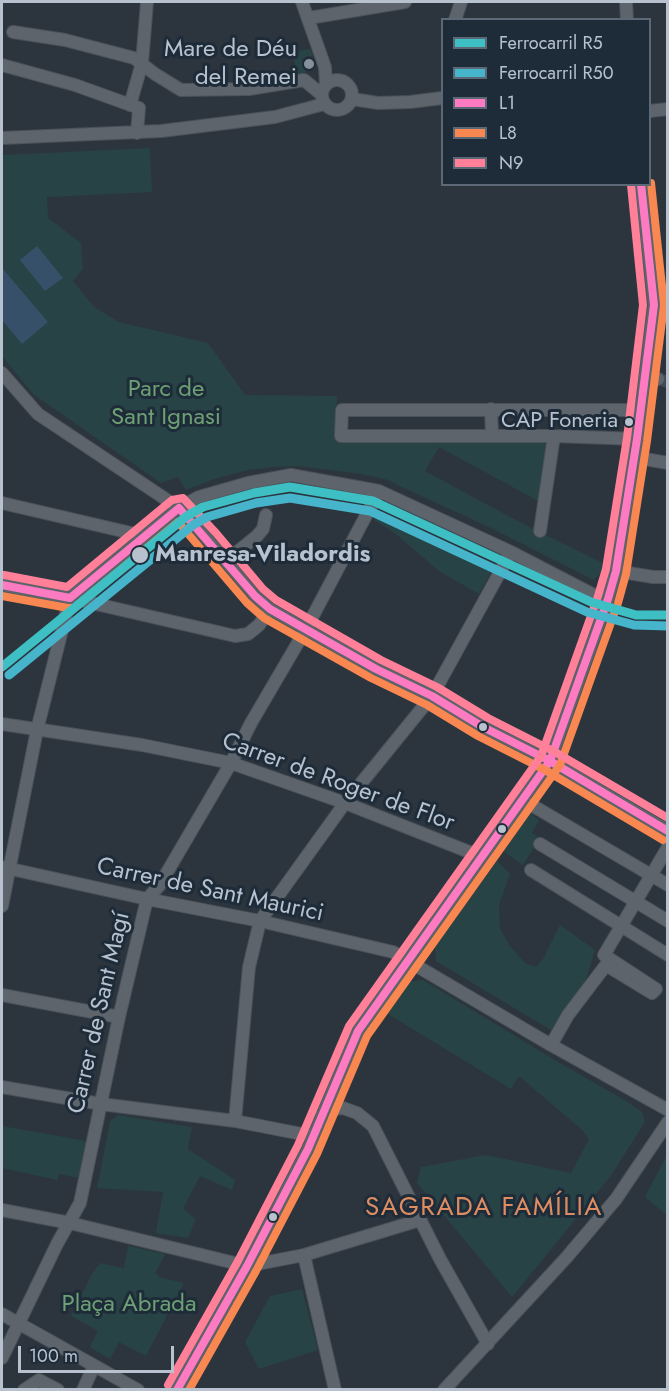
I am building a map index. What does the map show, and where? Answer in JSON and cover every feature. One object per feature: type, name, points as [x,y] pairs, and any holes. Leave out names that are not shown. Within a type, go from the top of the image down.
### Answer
[{"type":"street","points":[[137,133],[134,106],[142,63],[147,2]]},
{"type":"street","points":[[302,2],[325,67],[324,94],[331,110],[339,111],[347,107],[352,99],[350,87],[325,67]]},
{"type":"street","points":[[309,18],[405,2]]},
{"type":"street","points":[[456,18],[461,2]]},
{"type":"street","points":[[8,31],[65,40],[134,58],[154,74],[181,90],[249,89],[304,80],[324,94]]},
{"type":"street","points":[[2,65],[75,84],[134,106]]},
{"type":"street","points":[[2,138],[137,133],[275,117],[301,111],[324,94],[334,80],[339,80]]},
{"type":"street","points":[[352,99],[378,103],[441,98]]},
{"type":"street","points":[[651,111],[668,109]]},
{"type":"street","points":[[177,1389],[247,1266],[308,1149],[358,1031],[550,762],[616,571],[637,439],[654,305],[641,186]]},
{"type":"street","points":[[654,305],[668,307]]},
{"type":"street","points":[[2,373],[38,414],[178,508],[255,596],[270,609],[376,669],[432,696],[668,831]]},
{"type":"street","points":[[645,375],[658,379]]},
{"type":"street","points":[[491,409],[492,435]]},
{"type":"street","points":[[637,439],[554,435],[341,436],[342,410],[640,410]]},
{"type":"street","points":[[540,531],[554,435]]},
{"type":"street","points":[[633,457],[668,463]]},
{"type":"street","points":[[2,906],[5,868],[70,598],[178,508],[199,497],[248,483],[291,475],[379,491],[511,552],[594,595],[608,599]]},
{"type":"street","name":"Carrer de Sant Magí","points":[[2,1358],[17,1323],[80,1203],[119,1017],[147,899],[159,886],[231,763],[250,723],[306,629],[379,491]]},
{"type":"street","points":[[2,503],[144,536]]},
{"type":"street","points":[[226,561],[257,536],[262,529],[266,515]]},
{"type":"street","points":[[236,1121],[249,967],[260,921],[345,803],[432,696],[511,552]]},
{"type":"street","points":[[616,571],[668,577]]},
{"type":"street","points":[[2,585],[70,598],[235,636],[248,634],[260,626],[270,609]]},
{"type":"street","name":"Carrer de Roger de Flor","points":[[2,724],[142,745],[231,763],[345,803],[482,857]]},
{"type":"street","points":[[523,800],[668,885]]},
{"type":"street","points":[[540,844],[668,921]]},
{"type":"street","points":[[551,1045],[568,1015],[606,965],[652,993],[656,989],[604,955],[668,848]]},
{"type":"street","name":"Carrer de Sant Maurici","points":[[5,868],[260,921],[393,952],[551,1045],[668,1110]]},
{"type":"street","points":[[531,870],[668,955]]},
{"type":"street","points":[[2,994],[119,1017]]},
{"type":"street","points":[[2,1087],[101,1104],[236,1121],[312,1136]]},
{"type":"street","points":[[322,1115],[334,1109],[343,1108],[357,1113],[372,1126],[440,1259],[488,1344]]},
{"type":"street","points":[[444,1389],[488,1344],[616,1199],[668,1122]]},
{"type":"street","points":[[2,1210],[70,1223],[247,1266],[304,1255],[420,1220]]},
{"type":"street","points":[[304,1255],[335,1389]]},
{"type":"street","points":[[2,1314],[138,1389]]},
{"type":"street","points":[[82,1389],[94,1366]]},
{"type":"street","points":[[24,1389],[39,1380],[58,1389]]},
{"type":"green space","points":[[310,49],[313,56],[302,59],[306,73],[297,76],[293,52]]},
{"type":"green space","name":"Parc de Sant Ignasi","points":[[150,148],[152,192],[47,197],[48,218],[81,243],[83,269],[73,281],[94,307],[119,322],[208,343],[245,395],[337,396],[336,439],[550,440],[542,503],[439,447],[425,471],[529,527],[607,565],[594,580],[489,527],[385,479],[298,466],[248,470],[217,478],[186,490],[178,477],[161,483],[33,394],[2,356],[2,155]]},
{"type":"green space","points":[[380,511],[495,565],[479,594],[439,571],[397,535],[374,520]]},
{"type":"green space","points":[[528,811],[539,820],[532,833],[540,838],[523,865],[500,849]]},
{"type":"green space","points":[[497,861],[510,874],[499,905],[500,929],[510,946],[525,963],[536,967],[543,959],[560,925],[595,950],[585,983],[551,1030],[436,961],[435,947]]},
{"type":"green space","points":[[423,980],[626,1101],[642,1112],[645,1122],[610,1177],[512,1297],[417,1183],[421,1167],[486,1155],[571,1173],[589,1139],[581,1129],[519,1076],[511,1089],[383,1011],[407,982]]},
{"type":"green space","points":[[118,1115],[192,1127],[188,1149],[235,1180],[232,1190],[200,1176],[183,1209],[196,1219],[188,1238],[156,1233],[163,1192],[97,1188],[110,1121]]},
{"type":"green space","points":[[2,1126],[86,1141],[78,1178],[59,1174],[57,1180],[2,1168]]},
{"type":"green space","points":[[667,1155],[667,1215],[645,1197]]},
{"type":"green space","name":"Plaça Abrada","points":[[128,1246],[165,1254],[155,1274],[184,1283],[146,1356],[119,1342],[110,1359],[90,1347],[98,1331],[71,1316],[100,1263],[124,1268]]},
{"type":"green space","points":[[302,1289],[318,1350],[259,1369],[245,1342],[270,1296]]},
{"type":"water","points":[[37,246],[63,278],[45,291],[20,260]]},
{"type":"water","points":[[2,268],[48,322],[22,344],[2,320]]},
{"type":"tunnel","points":[[658,379],[668,382]]},
{"type":"rail line","name":"R5","points":[[2,667],[187,516],[203,507],[254,493],[290,487],[373,501],[591,602],[636,615],[668,615]]},
{"type":"rail line","name":"R50","points":[[9,675],[193,525],[207,517],[256,503],[290,498],[370,511],[587,612],[634,625],[668,626]]},
{"type":"transit line","name":"L8","points":[[189,1390],[256,1271],[317,1154],[367,1036],[560,765],[618,603],[626,574],[647,441],[664,305],[651,183]]},
{"type":"transit line","name":"N9","points":[[168,1385],[238,1261],[298,1145],[349,1026],[541,756],[606,569],[627,438],[643,305],[631,186]]},
{"type":"transit line","name":"L1","points":[[177,1390],[247,1266],[308,1149],[358,1031],[550,761],[616,571],[637,439],[654,305],[641,186]]},
{"type":"transit line","name":"N9","points":[[4,575],[67,587],[172,500],[183,498],[263,589],[276,600],[381,660],[437,687],[488,718],[555,752],[668,818]]},
{"type":"transit line","name":"L1","points":[[2,585],[70,598],[179,508],[255,596],[270,609],[376,669],[432,696],[483,727],[550,761],[668,831]]},
{"type":"transit line","name":"L8","points":[[2,596],[74,608],[178,522],[247,603],[264,618],[371,678],[427,705],[478,736],[545,770],[663,840]]},
{"type":"place","name":"Mare de Déu del Remei","points":[[309,64]]},
{"type":"place","name":"CAP Foneria","points":[[629,422]]},
{"type":"place","name":"Manresa-Viladordis","points":[[140,555]]},
{"type":"district","name":"SAGRADA FAMÍLIA","points":[[484,1209]]}]
